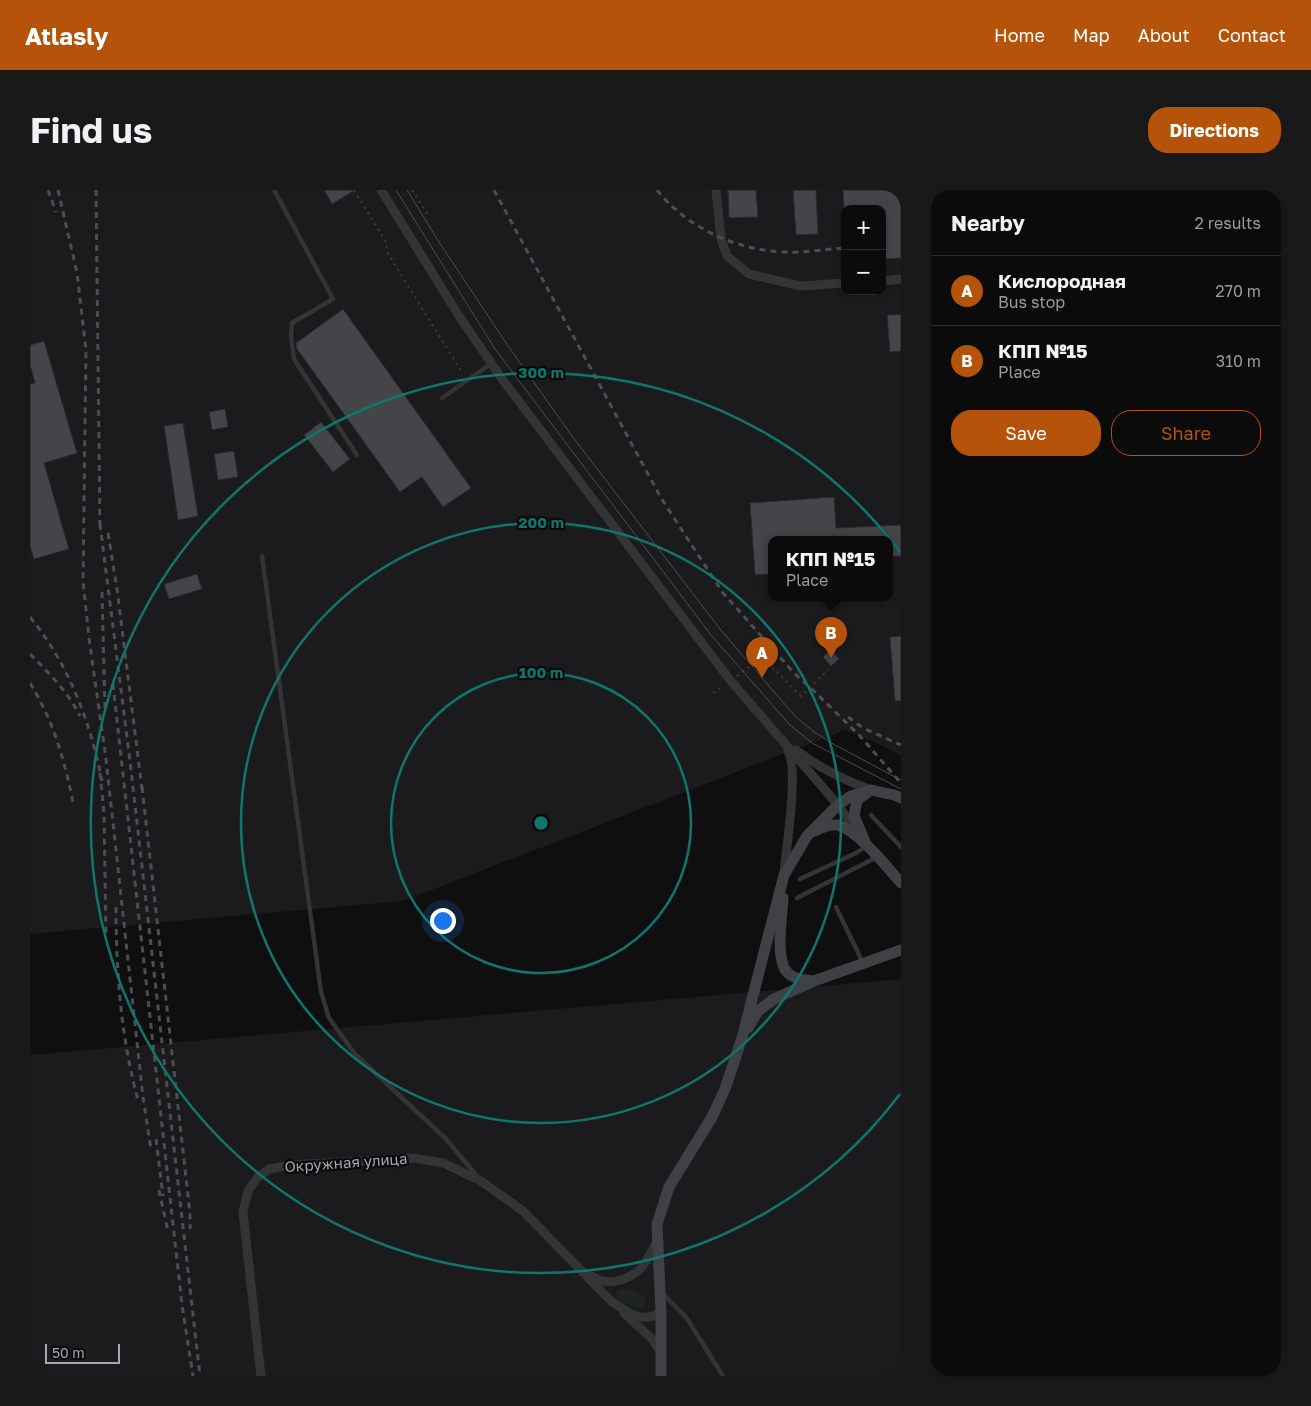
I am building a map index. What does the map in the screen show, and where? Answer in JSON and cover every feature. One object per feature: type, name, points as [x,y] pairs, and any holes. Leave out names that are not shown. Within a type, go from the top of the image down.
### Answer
[{"type":"street","points":[[381,190],[459,316],[492,363],[730,680],[838,806],[867,846]]},
{"type":"street","points":[[716,190],[721,239],[727,256],[749,274],[801,286],[841,283]]},
{"type":"street","points":[[782,740],[814,764],[871,790],[901,798]]},
{"type":"street","points":[[782,740],[790,754],[792,788],[784,875],[780,960],[786,972],[791,976],[801,980],[814,981]]},
{"type":"street","points":[[661,1376],[661,1313],[657,1224],[669,1187],[712,1117],[726,1090],[742,1038],[784,875],[792,859],[807,836],[838,806],[851,796],[871,790]]},
{"type":"street","points":[[867,846],[854,816],[857,800],[871,790]]},
{"type":"street","points":[[807,836],[823,827],[836,825],[847,828],[901,882]]},
{"type":"street","points":[[742,1038],[758,1011],[774,999],[814,981],[899,950]]},
{"type":"street","name":"Окружная улица","points":[[261,1376],[243,1212],[248,1191],[257,1178],[269,1170],[291,1165],[414,1158],[443,1163],[481,1181],[523,1212],[574,1264]]},
{"type":"street","points":[[574,1264],[596,1280],[611,1283],[639,1270],[657,1241]]},
{"type":"street","points":[[574,1264],[652,1339],[660,1351]]},
{"type":"street","points":[[611,1301],[636,1316],[648,1318],[661,1313]]},
{"type":"lane","points":[[276,191],[333,299],[292,323],[291,336],[294,359],[357,455]]},
{"type":"lane","points":[[442,398],[492,363]]},
{"type":"lane","points":[[262,556],[321,992],[329,1018],[355,1054],[446,1139],[481,1181]]},
{"type":"lane","points":[[871,815],[901,847]]},
{"type":"lane","points":[[800,878],[856,853],[867,846]]},
{"type":"lane","points":[[797,898],[878,857]]},
{"type":"lane","points":[[836,907],[864,964]]},
{"type":"lane","points":[[660,1291],[686,1317],[724,1376]]},
{"type":"path","points":[[354,190],[386,242],[387,252],[467,381]]},
{"type":"path","points":[[356,193],[361,190]]},
{"type":"path","points":[[412,190],[428,215]]},
{"type":"path","points":[[713,693],[762,657],[801,696],[829,669]]},
{"type":"shaded area","points":[[30,190],[901,190],[901,755],[845,730],[403,901],[30,934]]},
{"type":"shaded area","points":[[901,979],[901,1376],[30,1376],[30,1055]]},
{"type":"shaded area","points":[[623,1289],[639,1293],[646,1300],[645,1306],[639,1309],[623,1302],[616,1294],[618,1290]]},
{"type":"building","points":[[324,190],[355,190],[332,204]]},
{"type":"building","points":[[728,190],[756,190],[758,217],[729,218]]},
{"type":"building","points":[[793,190],[816,190],[818,234],[796,235]]},
{"type":"building","points":[[843,190],[901,190],[901,258],[886,259],[886,205],[844,205]]},
{"type":"building","points":[[343,309],[471,488],[443,507],[422,477],[400,492],[297,349],[296,343]]},
{"type":"building","points":[[901,314],[901,351],[890,352],[887,315]]},
{"type":"building","points":[[44,341],[77,453],[44,463],[69,549],[34,559],[30,546],[30,384],[35,383],[30,365],[30,345]]},
{"type":"building","points":[[225,409],[228,427],[212,430],[209,412]]},
{"type":"building","points":[[321,422],[350,459],[333,472],[304,435]]},
{"type":"building","points":[[183,423],[198,516],[178,520],[164,426]]},
{"type":"building","points":[[234,451],[238,477],[218,480],[214,454]]},
{"type":"building","points":[[834,497],[836,528],[901,525],[901,556],[893,557],[893,536],[768,536],[768,574],[755,575],[750,503]]},
{"type":"building","points":[[197,574],[202,589],[169,599],[164,584]]},
{"type":"building","points":[[901,636],[901,701],[895,701],[890,637]]},
{"type":"building","points":[[831,650],[839,659],[831,666],[823,657]]},
{"type":"tram line","points":[[396,190],[495,349],[711,635],[790,725],[812,743],[901,789]]},
{"type":"tram line","points":[[407,190],[506,343],[572,436],[720,629],[796,717],[814,732],[835,745],[901,780]]},
{"type":"railway","points":[[48,190],[56,212]]},
{"type":"railway","points":[[58,190],[77,273],[86,350],[83,581],[106,759],[143,1097],[151,1150]]},
{"type":"railway","points":[[96,190],[100,530]]},
{"type":"railway","points":[[494,190],[661,498],[723,593],[794,673],[859,735],[901,783]]},
{"type":"railway","points":[[657,190],[669,203],[698,226],[731,242],[748,247],[784,252],[841,248]]},
{"type":"railway","points":[[100,524],[130,761],[200,1376]]},
{"type":"railway","points":[[108,533],[117,589],[142,789]]},
{"type":"railway","points":[[102,592],[105,710]]},
{"type":"railway","points":[[30,617],[56,654],[76,694],[91,737],[102,781]]},
{"type":"railway","points":[[30,654],[64,691],[80,716]]},
{"type":"railway","points":[[30,683],[52,726],[73,803]]},
{"type":"railway","points":[[113,684],[182,1305],[193,1376]]},
{"type":"railway","points":[[848,717],[863,728],[901,745]]},
{"type":"railway","points":[[100,773],[104,813],[106,935]]},
{"type":"railway","points":[[142,787],[190,1213],[190,1229]]},
{"type":"railway","points":[[116,907],[121,1005],[127,1053],[138,1100]]},
{"type":"railway","points":[[156,1139],[163,1196]]},
{"type":"railway","points":[[159,1190],[168,1232]]},
{"type":"place","name":"КПП №15","points":[[831,658]]},
{"type":"place","name":"Кислородная","points":[[762,678]]}]
